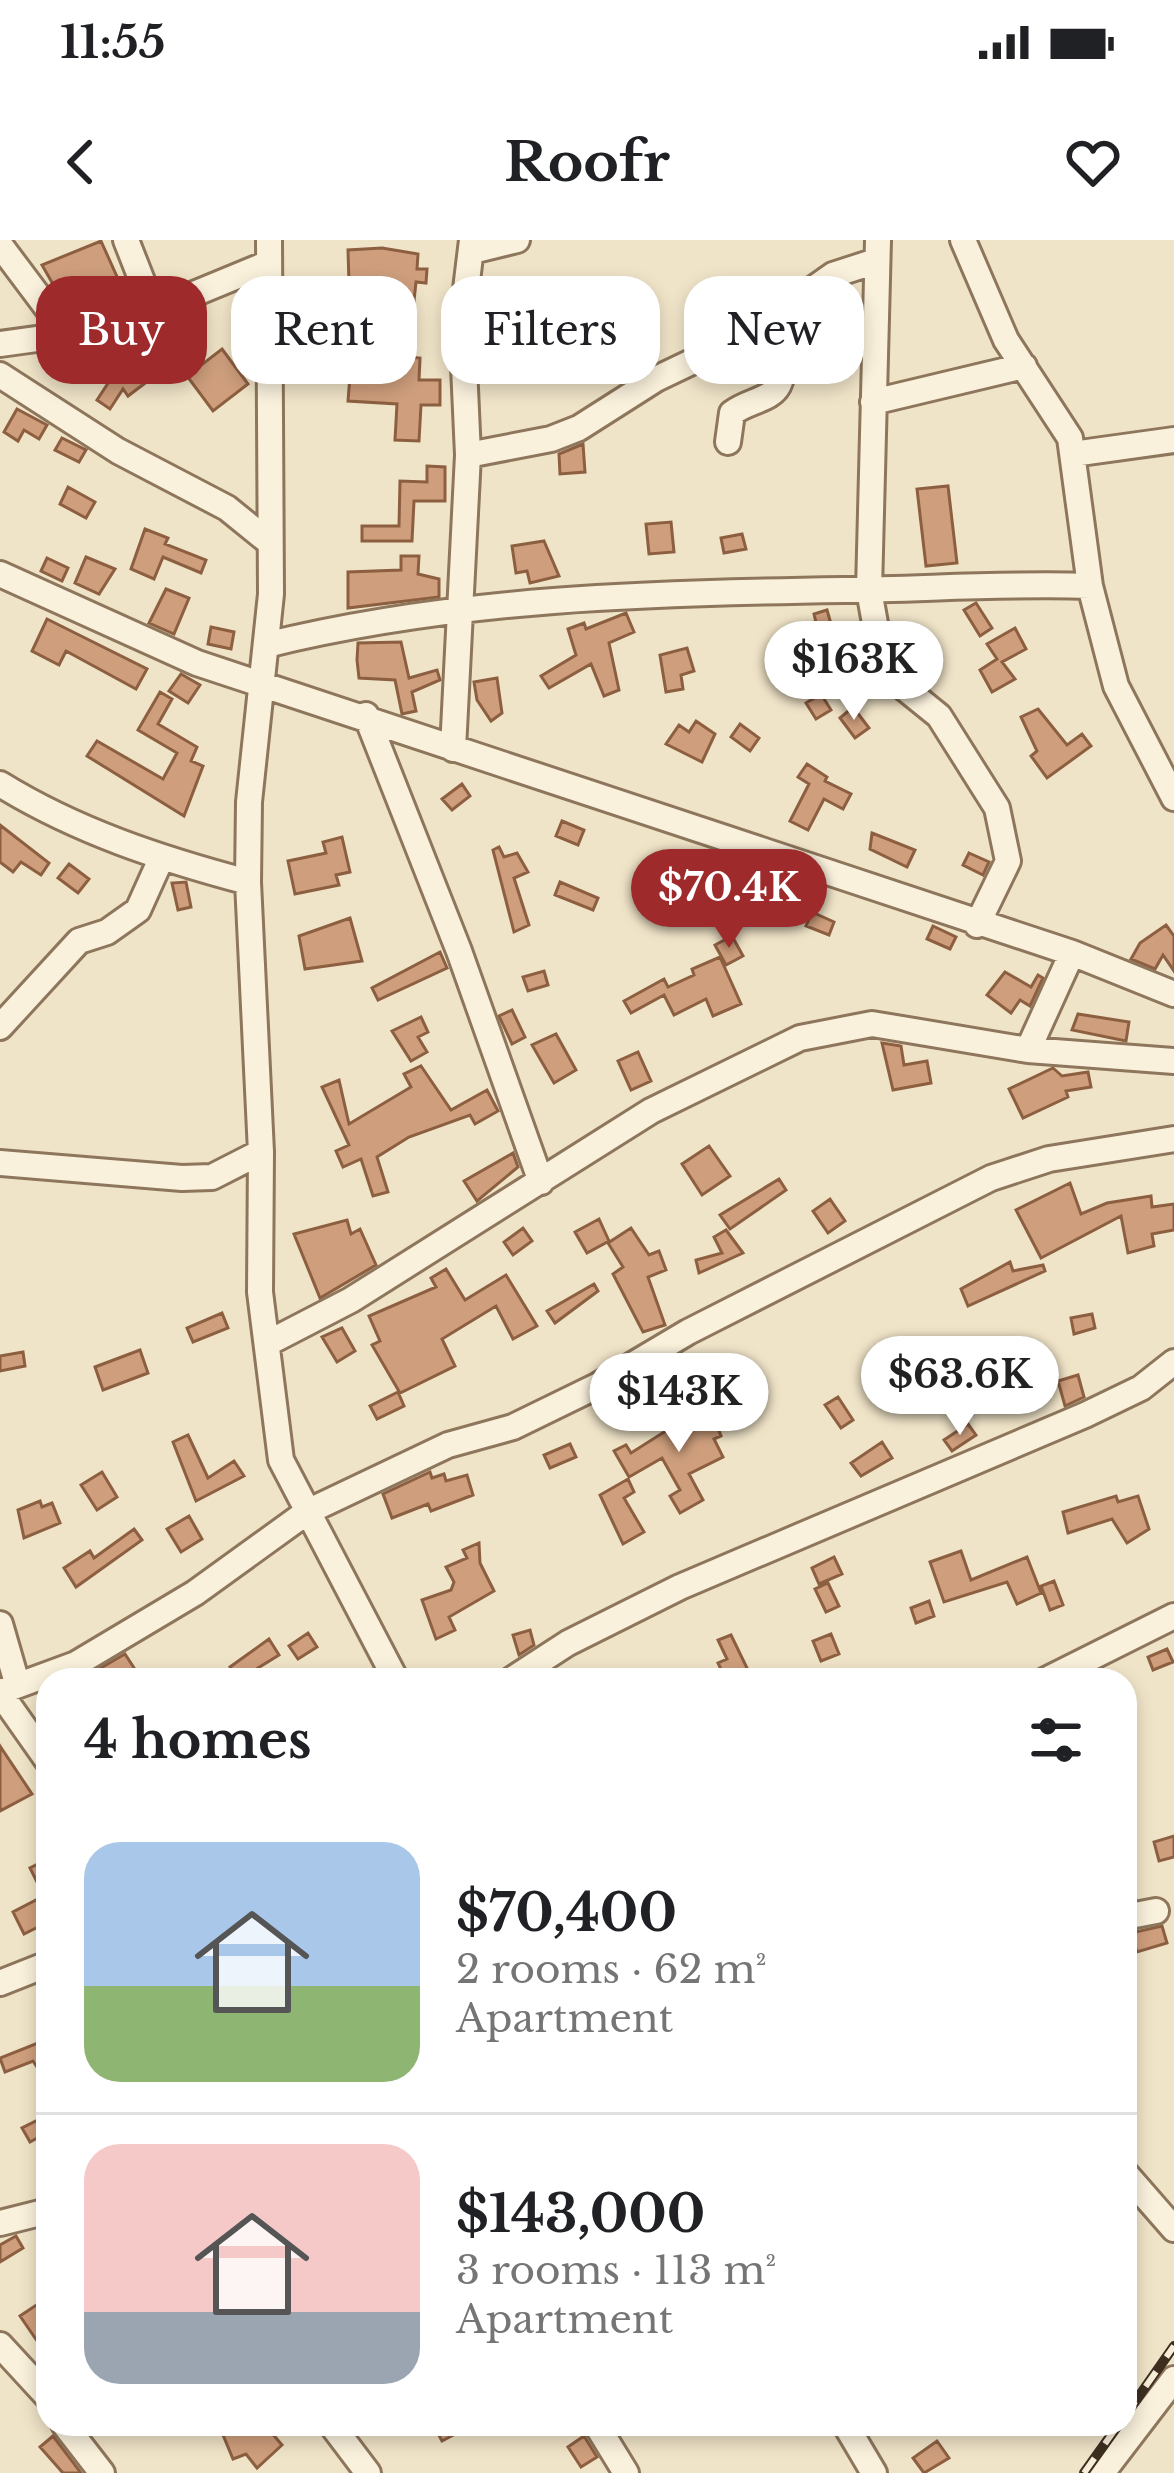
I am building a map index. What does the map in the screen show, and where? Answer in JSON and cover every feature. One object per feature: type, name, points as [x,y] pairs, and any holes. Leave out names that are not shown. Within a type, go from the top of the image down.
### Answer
[{"type":"street","points":[[126,240],[140,276]]},
{"type":"street","points":[[453,749],[468,455],[462,322],[472,245],[517,240]]},
{"type":"street","points":[[963,240],[1024,366],[1060,418],[1072,454],[1090,586],[1116,686],[1174,798]]},
{"type":"street","points":[[0,244],[36,293]]},
{"type":"street","points":[[831,276],[877,250]]},
{"type":"street","points":[[877,250],[869,590],[881,657],[897,682],[938,716],[997,808],[1008,861],[977,925]]},
{"type":"street","points":[[207,286],[269,252],[266,645],[259,681],[248,882],[260,1152],[257,1229],[281,1460],[390,1668]]},
{"type":"street","points":[[0,344],[36,341]]},
{"type":"street","points":[[873,402],[1024,366]]},
{"type":"street","points":[[468,455],[551,440],[684,368]]},
{"type":"street","points":[[0,375],[118,451],[227,508],[269,542]]},
{"type":"street","points":[[728,442],[736,409],[778,384]]},
{"type":"street","points":[[1072,454],[1174,440]]},
{"type":"street","points":[[0,574],[128,636],[977,925],[1072,953],[1174,994]]},
{"type":"street","points":[[266,645],[351,624],[670,593],[869,590],[925,584],[1090,586]]},
{"type":"street","points":[[366,715],[459,951],[541,1182]]},
{"type":"street","points":[[0,784],[38,807],[161,859],[248,882]]},
{"type":"street","points":[[0,1027],[79,941],[107,932],[138,910],[161,859]]},
{"type":"street","points":[[1028,1049],[1072,953]]},
{"type":"street","points":[[268,1342],[350,1300],[651,1111],[800,1038],[872,1024],[1028,1049],[1174,1061]]},
{"type":"street","points":[[65,1668],[195,1593],[307,1512],[448,1445],[513,1426],[597,1386],[688,1332],[991,1178],[1049,1159],[1174,1139]]},
{"type":"street","points":[[0,1163],[212,1177],[260,1152]]},
{"type":"street","points":[[529,1668],[568,1643],[680,1587],[1085,1415],[1141,1388],[1174,1361]]},
{"type":"street","points":[[1070,1668],[1174,1616]]},
{"type":"street","points":[[0,1624],[6,1690],[36,1741]]},
{"type":"street","points":[[6,1690],[36,1679]]},
{"type":"street","points":[[1137,1915],[1156,1911]]},
{"type":"street","points":[[0,1983],[36,1969]]},
{"type":"street","points":[[1137,2187],[1174,2229]]},
{"type":"street","points":[[0,2223],[36,2213]]},
{"type":"street","points":[[0,2345],[36,2384]]},
{"type":"street","points":[[1137,2427],[1174,2379]]},
{"type":"street","points":[[73,2436],[102,2473]]},
{"type":"street","points":[[341,2436],[368,2473]]},
{"type":"street","points":[[603,2436],[626,2473]]},
{"type":"street","points":[[852,2436],[874,2473]]},
{"type":"street","points":[[1102,2473],[1130,2436]]},
{"type":"building","points":[[101,241],[117,276],[48,276],[42,265]]},
{"type":"building","points":[[382,248],[418,254],[417,269],[427,269],[426,283],[417,282],[417,276],[349,276],[348,250]]},
{"type":"building","points":[[222,349],[231,361],[231,384],[248,384],[213,411],[193,384],[207,384],[207,361]]},
{"type":"building","points":[[417,358],[419,380],[440,380],[440,405],[421,405],[419,441],[395,440],[397,404],[348,401],[349,384],[417,384]]},
{"type":"building","points":[[107,384],[144,384],[128,396],[123,389],[110,409],[97,400]]},
{"type":"building","points":[[17,409],[47,425],[39,439],[24,430],[18,441],[4,432]]},
{"type":"building","points":[[62,438],[86,450],[79,462],[55,450]]},
{"type":"building","points":[[583,444],[585,472],[560,474],[559,454]]},
{"type":"building","points":[[427,466],[445,467],[445,501],[414,501],[412,541],[362,541],[362,526],[399,526],[400,481],[427,482]]},
{"type":"building","points":[[948,486],[957,563],[926,566],[917,489]]},
{"type":"building","points":[[68,487],[95,502],[86,518],[60,504]]},
{"type":"building","points":[[671,522],[674,552],[649,554],[646,524]]},
{"type":"building","points":[[145,529],[168,538],[165,544],[206,560],[201,573],[163,557],[154,579],[131,569]]},
{"type":"building","points":[[742,534],[746,549],[724,553],[721,538]]},
{"type":"building","points":[[544,541],[559,576],[530,583],[527,571],[516,573],[512,546]]},
{"type":"building","points":[[401,556],[419,556],[418,574],[439,579],[439,597],[348,608],[348,572],[401,570]]},
{"type":"building","points":[[86,557],[115,569],[99,594],[75,583]]},
{"type":"building","points":[[47,558],[68,568],[62,581],[41,571]]},
{"type":"building","points":[[166,589],[189,598],[174,634],[149,623]]},
{"type":"building","points":[[976,603],[992,628],[980,636],[964,610]]},
{"type":"building","points":[[827,610],[833,631],[819,635],[814,614]]},
{"type":"building","points":[[626,613],[634,632],[609,643],[619,690],[604,696],[591,664],[549,688],[541,676],[576,655],[568,629],[584,623],[586,629]]},
{"type":"building","points":[[47,619],[147,669],[136,689],[66,651],[59,665],[32,651]]},
{"type":"building","points":[[211,627],[234,632],[231,649],[208,644]]},
{"type":"building","points":[[1015,628],[1026,649],[1002,662],[1015,679],[992,692],[980,670],[997,659],[987,644]]},
{"type":"building","points":[[401,642],[409,678],[437,670],[440,680],[412,692],[416,711],[402,714],[395,680],[359,678],[357,660],[358,643]]},
{"type":"building","points":[[687,648],[694,671],[681,675],[683,689],[666,692],[660,655]]},
{"type":"building","points":[[181,674],[200,685],[188,703],[169,691]]},
{"type":"building","points":[[497,678],[502,713],[491,721],[477,700],[474,682]]},
{"type":"building","points":[[160,692],[172,699],[158,724],[197,747],[191,761],[203,766],[184,816],[87,756],[97,741],[163,779],[177,753],[138,730]]},
{"type":"building","points":[[821,694],[831,710],[816,719],[806,703]]},
{"type":"building","points":[[853,707],[869,728],[855,738],[840,718]]},
{"type":"building","points":[[1038,709],[1067,745],[1082,734],[1091,746],[1047,778],[1031,756],[1037,751],[1021,717]]},
{"type":"building","points":[[696,721],[715,734],[702,762],[666,744],[679,725],[689,732]]},
{"type":"building","points":[[740,724],[759,738],[750,751],[731,737]]},
{"type":"building","points":[[807,764],[827,777],[825,781],[851,794],[843,809],[824,799],[808,830],[790,821],[809,784],[798,777]]},
{"type":"building","points":[[462,784],[470,796],[452,810],[442,799]]},
{"type":"building","points":[[562,821],[584,830],[578,845],[556,836]]},
{"type":"building","points":[[0,825],[49,863],[41,875],[21,862],[13,872],[0,862]]},
{"type":"building","points":[[872,833],[915,850],[907,867],[870,849]]},
{"type":"building","points":[[342,837],[350,872],[336,875],[339,885],[295,894],[288,861],[326,853],[323,842]]},
{"type":"building","points":[[499,847],[504,857],[517,853],[528,872],[514,878],[529,925],[514,932],[493,850]]},
{"type":"building","points":[[969,853],[989,862],[983,875],[963,865]]},
{"type":"building","points":[[69,864],[89,879],[78,893],[58,878]]},
{"type":"building","points":[[186,882],[191,907],[178,910],[172,883]]},
{"type":"building","points":[[560,882],[598,898],[593,910],[555,895]]},
{"type":"building","points":[[812,912],[834,922],[829,935],[806,926]]},
{"type":"building","points":[[350,918],[362,961],[305,969],[299,936]]},
{"type":"building","points":[[1166,925],[1174,936],[1174,971],[1163,955],[1155,969],[1131,959],[1140,943]]},
{"type":"building","points":[[933,926],[956,937],[950,949],[927,939]]},
{"type":"building","points":[[732,936],[743,956],[726,965],[715,945]]},
{"type":"building","points":[[440,952],[447,968],[378,1000],[372,988]]},
{"type":"building","points":[[720,957],[741,1004],[713,1016],[706,999],[674,1015],[664,995],[631,1013],[624,1001],[664,979],[668,987]]},
{"type":"building","points":[[544,971],[548,985],[528,991],[523,977]]},
{"type":"building","points":[[1005,972],[1031,987],[1038,975],[1043,978],[1030,1006],[1020,1000],[1011,1013],[987,995]]},
{"type":"building","points":[[512,1010],[525,1037],[512,1044],[499,1016]]},
{"type":"building","points":[[1078,1014],[1129,1022],[1126,1041],[1072,1030]]},
{"type":"building","points":[[421,1017],[428,1032],[418,1037],[427,1052],[411,1061],[392,1031]]},
{"type":"building","points":[[556,1034],[576,1070],[554,1083],[532,1045]]},
{"type":"building","points":[[882,1043],[901,1046],[904,1065],[927,1061],[931,1083],[893,1090]]},
{"type":"building","points":[[638,1052],[651,1081],[631,1090],[618,1061]]},
{"type":"building","points":[[421,1066],[451,1110],[487,1090],[498,1111],[475,1124],[470,1115],[409,1137],[377,1157],[388,1192],[373,1196],[361,1159],[343,1167],[336,1151],[349,1145],[322,1087],[339,1080],[349,1124],[411,1087],[404,1074]]},
{"type":"building","points":[[1053,1068],[1062,1076],[1088,1072],[1091,1087],[1066,1091],[1068,1097],[1023,1118],[1009,1089]]},
{"type":"building","points":[[709,1146],[730,1176],[702,1195],[682,1164]]},
{"type":"building","points":[[513,1153],[518,1167],[477,1201],[464,1181]]},
{"type":"building","points":[[779,1179],[786,1190],[730,1229],[720,1215]]},
{"type":"building","points":[[1070,1183],[1081,1214],[1107,1203],[1151,1196],[1152,1207],[1174,1204],[1174,1230],[1152,1234],[1154,1246],[1128,1253],[1121,1216],[1041,1258],[1016,1210]]},
{"type":"building","points":[[830,1199],[845,1221],[828,1233],[813,1211]]},
{"type":"building","points":[[599,1219],[609,1241],[587,1253],[575,1232]]},
{"type":"building","points":[[347,1220],[351,1234],[360,1229],[376,1265],[320,1298],[294,1234]]},
{"type":"building","points":[[523,1228],[532,1241],[513,1255],[504,1242]]},
{"type":"building","points":[[631,1228],[649,1255],[659,1251],[666,1270],[648,1277],[665,1325],[643,1332],[613,1274],[623,1267],[608,1243]]},
{"type":"building","points":[[726,1230],[743,1253],[699,1273],[696,1260],[722,1253],[714,1237]]},
{"type":"building","points":[[1010,1262],[1013,1271],[1043,1265],[1045,1271],[968,1306],[961,1289]]},
{"type":"building","points":[[446,1269],[465,1300],[506,1275],[537,1326],[513,1339],[496,1306],[442,1339],[455,1366],[400,1393],[372,1345],[380,1341],[369,1316],[436,1287],[431,1278]]},
{"type":"building","points":[[594,1284],[598,1291],[555,1323],[547,1311]]},
{"type":"building","points":[[222,1313],[228,1328],[193,1342],[187,1328]]},
{"type":"building","points":[[1092,1314],[1095,1328],[1074,1334],[1071,1318]]},
{"type":"building","points":[[342,1328],[355,1351],[337,1362],[322,1337]]},
{"type":"building","points":[[140,1350],[148,1373],[103,1390],[95,1367]]},
{"type":"building","points":[[23,1352],[25,1366],[0,1371],[0,1356]]},
{"type":"building","points":[[1045,1366],[1051,1392],[1030,1397],[1024,1371]]},
{"type":"building","points":[[1078,1375],[1084,1397],[1065,1406],[1058,1381]]},
{"type":"building","points":[[398,1392],[404,1406],[377,1419],[370,1406]]},
{"type":"building","points":[[838,1397],[853,1420],[841,1428],[825,1405]]},
{"type":"building","points":[[702,1408],[714,1418],[721,1436],[714,1439],[723,1457],[689,1474],[703,1500],[680,1513],[670,1496],[680,1490],[662,1458],[629,1477],[614,1451],[626,1445],[631,1453]]},
{"type":"building","points":[[968,1424],[976,1435],[952,1451],[944,1440]]},
{"type":"building","points":[[188,1435],[208,1478],[234,1461],[244,1476],[196,1501],[173,1442]]},
{"type":"building","points":[[882,1442],[892,1458],[861,1476],[851,1463]]},
{"type":"building","points":[[570,1444],[576,1457],[550,1468],[544,1455]]},
{"type":"building","points":[[102,1472],[117,1497],[97,1510],[81,1485]]},
{"type":"building","points":[[430,1472],[432,1478],[444,1474],[446,1481],[467,1475],[473,1495],[431,1511],[428,1504],[392,1518],[383,1494]]},
{"type":"building","points":[[628,1479],[634,1492],[624,1498],[644,1532],[623,1544],[600,1495]]},
{"type":"building","points":[[1116,1496],[1118,1502],[1138,1496],[1149,1529],[1127,1543],[1112,1519],[1068,1533],[1063,1512]]},
{"type":"building","points":[[40,1501],[42,1507],[52,1503],[60,1523],[24,1538],[18,1510]]},
{"type":"building","points":[[189,1516],[202,1539],[181,1552],[167,1529]]},
{"type":"building","points":[[134,1529],[142,1540],[76,1587],[64,1568],[90,1551],[94,1558]]},
{"type":"building","points":[[479,1543],[480,1563],[494,1591],[449,1617],[455,1630],[436,1639],[422,1600],[451,1590],[454,1582],[446,1567],[467,1558],[463,1550]]},
{"type":"building","points":[[961,1551],[971,1580],[1027,1557],[1041,1593],[1017,1604],[1007,1582],[944,1602],[930,1562]]},
{"type":"building","points":[[834,1557],[842,1574],[819,1584],[812,1568]]},
{"type":"building","points":[[1054,1581],[1063,1605],[1050,1610],[1041,1586]]},
{"type":"building","points":[[828,1583],[839,1606],[826,1612],[815,1589]]},
{"type":"building","points":[[929,1601],[934,1616],[916,1623],[911,1608]]},
{"type":"building","points":[[530,1630],[534,1645],[519,1655],[513,1635]]},
{"type":"building","points":[[308,1633],[317,1647],[298,1659],[289,1646]]},
{"type":"building","points":[[831,1634],[839,1654],[821,1661],[813,1641]]},
{"type":"building","points":[[731,1635],[747,1668],[720,1668],[718,1663],[727,1659],[718,1640]]},
{"type":"building","points":[[269,1639],[279,1655],[258,1668],[230,1667]]},
{"type":"building","points":[[1167,1649],[1173,1662],[1153,1670],[1148,1657]]},
{"type":"building","points":[[125,1654],[134,1668],[101,1668]]},
{"type":"building","points":[[0,1746],[32,1794],[0,1811]]},
{"type":"building","points":[[1174,1836],[1174,1857],[1159,1861],[1154,1842]]},
{"type":"building","points":[[36,1900],[36,1928],[24,1934],[13,1912]]},
{"type":"building","points":[[1162,1926],[1167,1943],[1137,1952],[1137,1932]]},
{"type":"building","points":[[36,2044],[36,2066],[33,2061],[5,2072],[0,2058]]},
{"type":"building","points":[[36,2121],[36,2139],[30,2142],[22,2128]]},
{"type":"building","points":[[16,2236],[23,2248],[0,2262],[0,2245]]},
{"type":"building","points":[[36,2305],[36,2339],[20,2316]]},
{"type":"building","points":[[53,2436],[81,2473],[63,2473],[40,2447]]},
{"type":"building","points":[[223,2436],[274,2436],[282,2445],[257,2468],[246,2454],[233,2459]]},
{"type":"building","points":[[584,2436],[597,2457],[581,2467],[568,2447]]},
{"type":"building","points":[[937,2441],[949,2458],[924,2473],[913,2458]]},
{"type":"railway","points":[[1137,2399],[1174,2346]]},
{"type":"railway","points":[[1084,2473],[1110,2436]]}]
